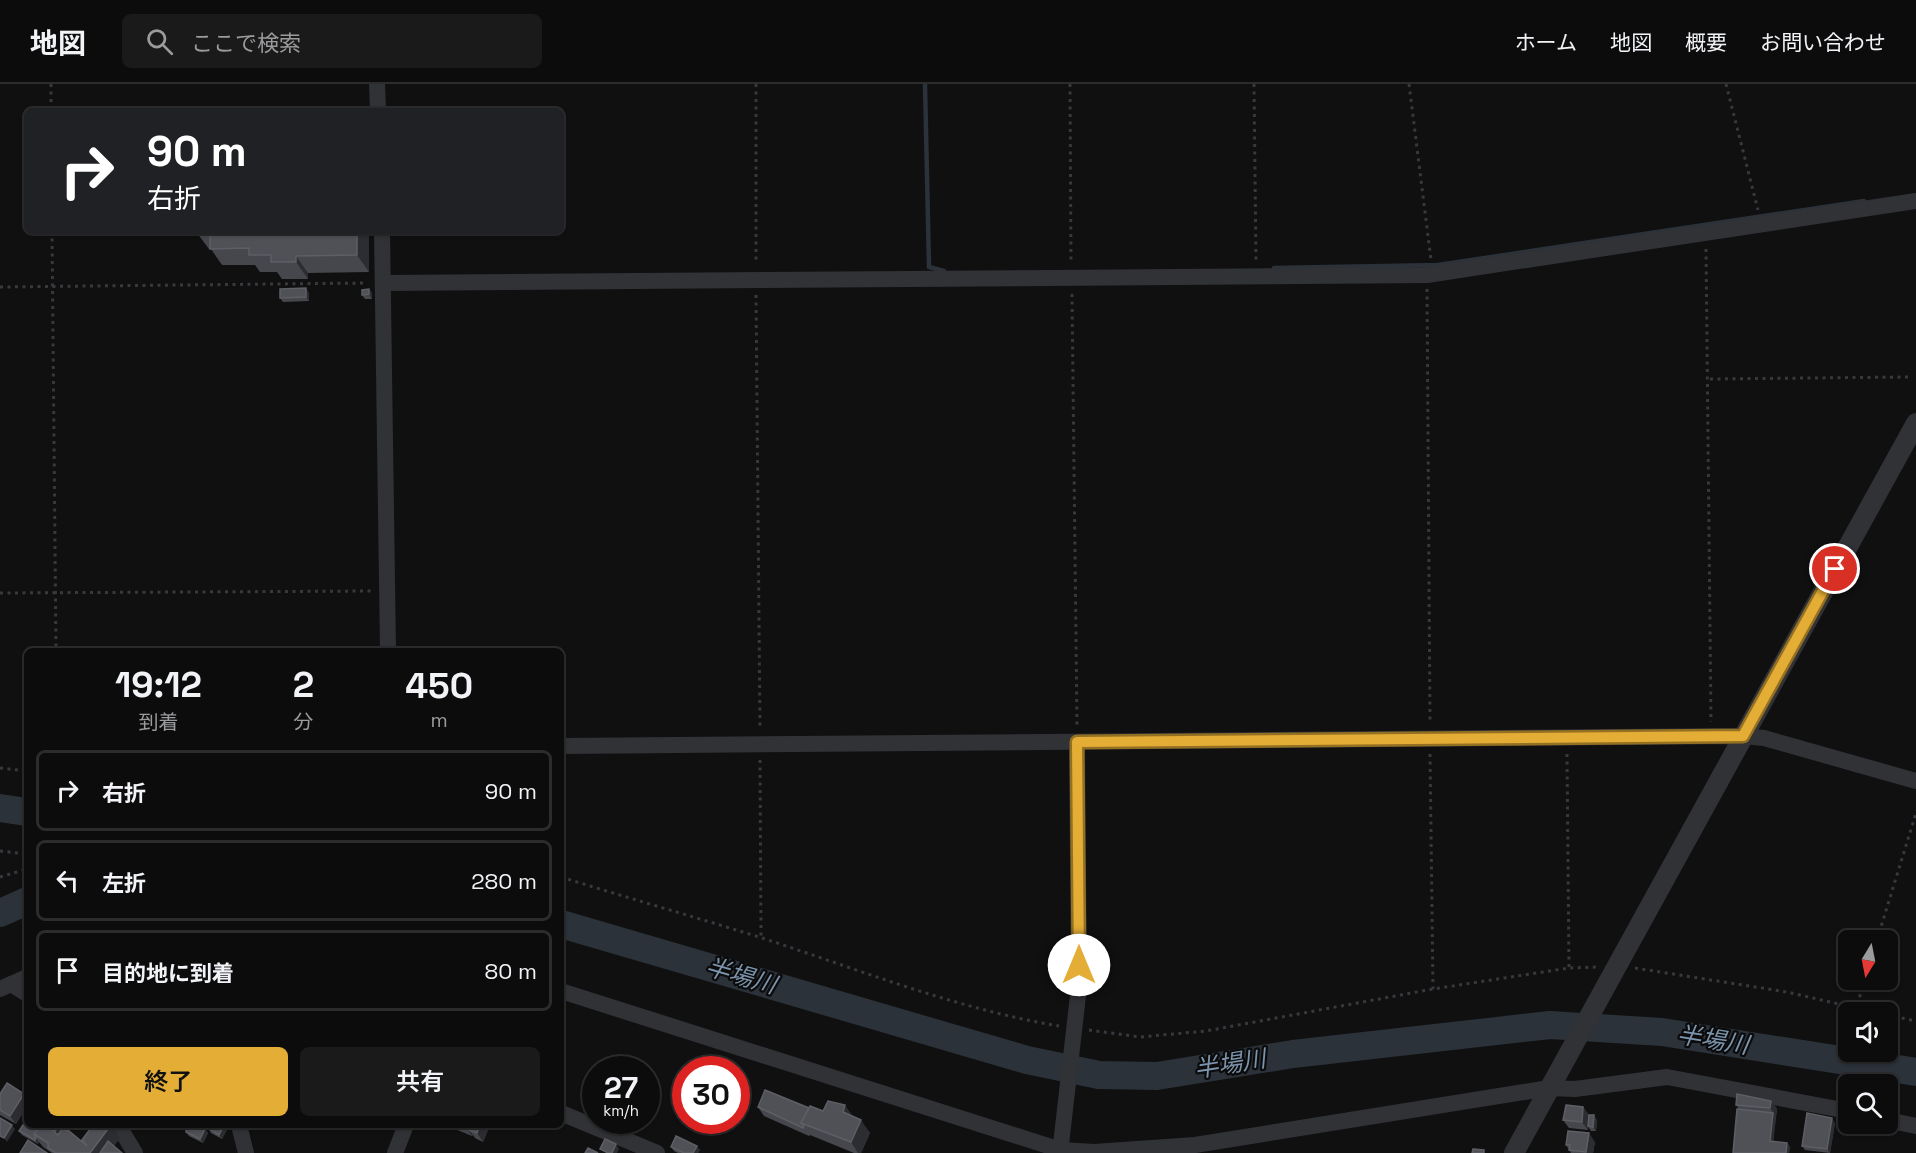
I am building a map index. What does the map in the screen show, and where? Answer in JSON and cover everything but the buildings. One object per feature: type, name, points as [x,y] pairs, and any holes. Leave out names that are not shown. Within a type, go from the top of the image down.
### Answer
[{"type":"street","points":[[377,84],[378,108]]},
{"type":"street","points":[[384,283],[1256,276],[1429,269],[1916,201]]},
{"type":"street","points":[[382,234],[388,648]]},
{"type":"street","points":[[1514,1153],[1916,423]]},
{"type":"street","points":[[564,746],[1711,735],[1764,738],[1916,781]]},
{"type":"street","points":[[1061,1148],[1079,987],[1077,742]]},
{"type":"street","points":[[5,986],[24,978]]},
{"type":"street","points":[[5,986],[24,993]]},
{"type":"street","points":[[564,992],[1061,1148],[1094,1152],[1195,1145],[1552,1084],[1575,1089],[1667,1077],[1838,1109]]},
{"type":"street","points":[[564,1114],[657,1153]]},
{"type":"street","points":[[1898,1122],[1916,1126]]},
{"type":"street","points":[[120,1128],[135,1153]]},
{"type":"street","points":[[239,1128],[246,1153]]},
{"type":"street","points":[[394,1153],[405,1128]]},
{"type":"path","points":[[51,84],[51,108]]},
{"type":"path","points":[[756,84],[761,938]]},
{"type":"path","points":[[1070,84],[1077,742]]},
{"type":"path","points":[[1254,84],[1256,276]]},
{"type":"path","points":[[1409,84],[1429,269],[1433,989]]},
{"type":"path","points":[[1725,84],[1758,211]]},
{"type":"path","points":[[1706,232],[1710,379],[1711,735]]},
{"type":"path","points":[[52,234],[56,648]]},
{"type":"path","points":[[0,287],[384,283]]},
{"type":"path","points":[[1710,379],[1910,377]]},
{"type":"path","points":[[0,593],[387,591]]},
{"type":"path","points":[[1566,736],[1569,968]]},
{"type":"path","points":[[0,768],[24,771]]},
{"type":"path","points":[[1880,930],[1916,813]]},
{"type":"path","points":[[0,851],[24,854]]},
{"type":"path","points":[[0,877],[24,870]]},
{"type":"path","points":[[564,879],[761,938],[921,992],[997,1014],[1075,1031],[1140,1037],[1206,1031],[1433,989],[1569,968],[1615,970],[1756,987],[1838,1004]]},
{"type":"path","points":[[1898,1017],[1916,1021]]},
{"type":"waterway","points":[[925,84],[929,267],[944,271]]},
{"type":"waterway","points":[[1274,268],[1438,265],[1864,201]]},
{"type":"waterway","points":[[0,808],[24,812]]},
{"type":"waterway","name":"半場川","points":[[0,913],[24,902]]},
{"type":"waterway","name":"半場川","points":[[564,925],[1027,1060],[1099,1075],[1157,1076],[1293,1054],[1550,1025],[1662,1032],[1916,1072]]},
{"type":"route","points":[[1079,965],[1077,742],[1430,737],[1743,736],[1835,569]]}]
